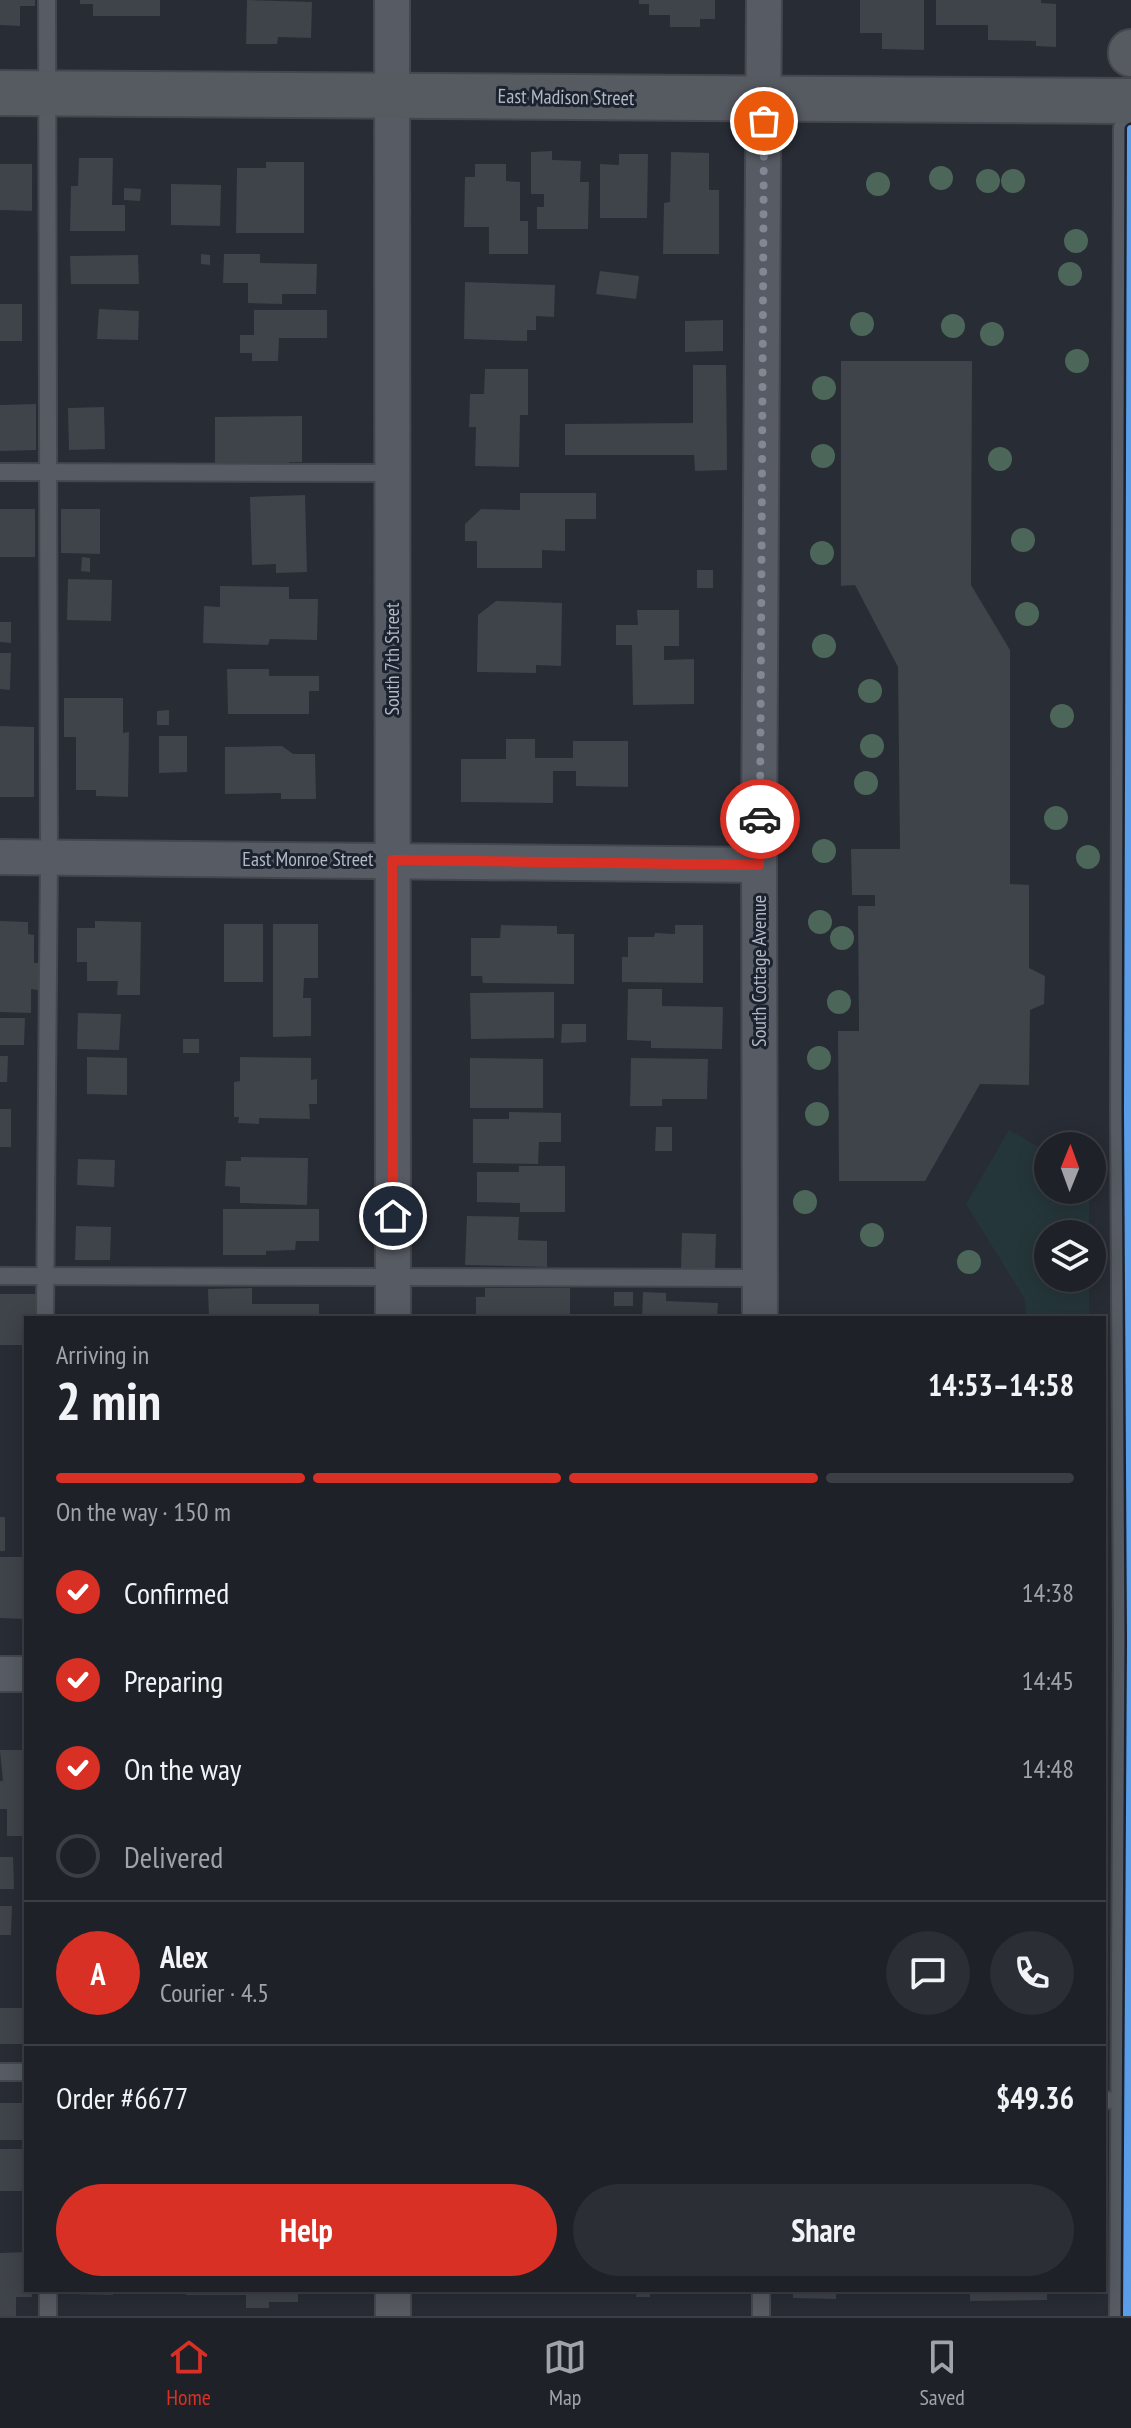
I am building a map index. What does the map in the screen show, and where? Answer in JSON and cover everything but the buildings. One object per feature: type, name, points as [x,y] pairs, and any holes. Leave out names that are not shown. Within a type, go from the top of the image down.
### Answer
[{"type":"main road","name":"East Madison Street","points":[[0,93],[1131,101]]},
{"type":"street","name":"South 7th Street","points":[[392,0],[393,1316]]},
{"type":"street","name":"South Cottage Avenue","points":[[760,1316],[764,0]]},
{"type":"street","points":[[1127,2316],[1121,2100],[1131,1678],[1131,129]]},
{"type":"street","name":"East Monroe Street","points":[[0,857],[759,865]]},
{"type":"street","points":[[0,1674],[24,1674]]},
{"type":"street","points":[[1106,1678],[1131,1678]]},
{"type":"street","points":[[393,2292],[393,2316]]},
{"type":"lane","points":[[45,1316],[49,858],[47,0]]},
{"type":"lane","points":[[0,472],[392,473]]},
{"type":"lane","points":[[0,1276],[760,1278]]},
{"type":"lane","points":[[0,2072],[24,2072]]},
{"type":"lane","points":[[48,2292],[48,2316]]},
{"type":"lane","points":[[761,2292],[761,2316]]},
{"type":"shaded area","points":[[1009,1130],[1034,1145],[1034,1204],[1089,1204],[1089,1220],[1034,1220],[1034,1292],[1089,1292],[1089,1316],[1026,1316],[1025,1299],[966,1204]]},
{"type":"cycle path","points":[[1127,2316],[1131,1641],[1128,1111],[1131,129]]},
{"type":"way so far","points":[[760,819],[764,121]]},
{"type":"route","points":[[393,1216],[392,860],[759,865],[760,819]]}]
